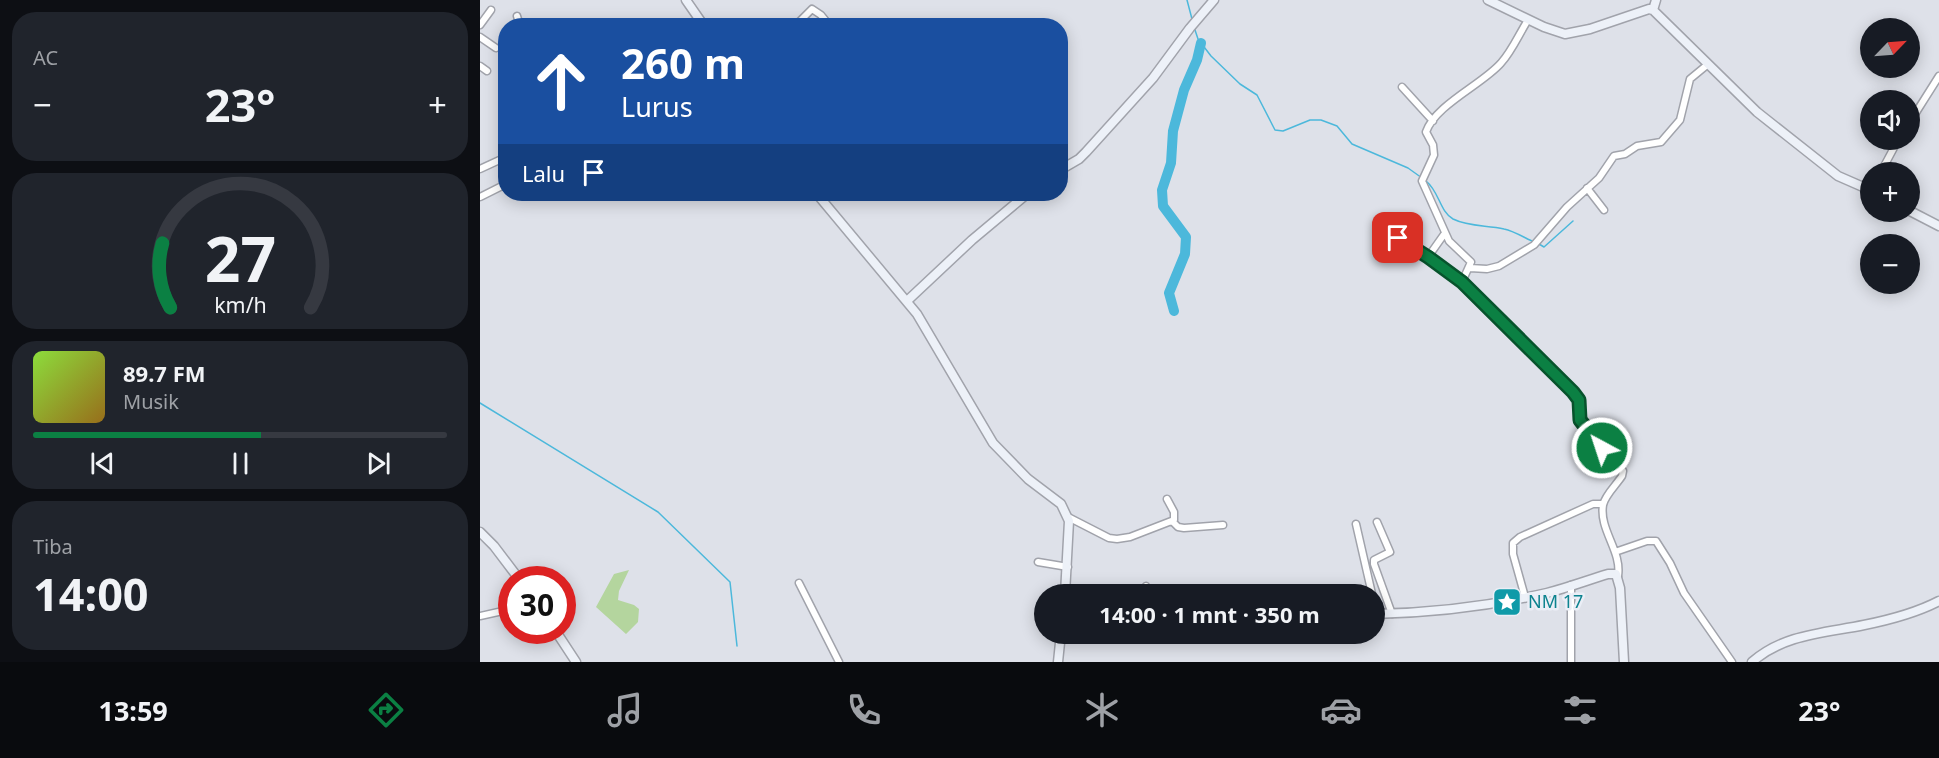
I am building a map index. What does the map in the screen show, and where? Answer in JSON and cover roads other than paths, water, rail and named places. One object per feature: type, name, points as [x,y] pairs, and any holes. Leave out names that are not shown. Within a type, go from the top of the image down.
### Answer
[{"type":"street","points":[[686,0],[698,18]]},
{"type":"street","points":[[1068,164],[1086,152],[1152,78],[1214,0]]},
{"type":"street","points":[[1488,0],[1528,20],[1559,32],[1572,34],[1646,10],[1653,10],[1662,16],[1707,65],[1757,112],[1826,167],[1845,180],[1860,186]]},
{"type":"street","points":[[1653,10],[1656,0]]},
{"type":"street","points":[[803,18],[812,9],[823,18]]},
{"type":"street","points":[[480,26],[491,10]]},
{"type":"street","points":[[1462,282],[1470,268],[1470,260],[1453,246],[1422,182],[1434,155],[1433,145],[1426,132],[1433,121],[1457,97],[1499,65],[1528,20]]},
{"type":"street","points":[[480,37],[496,48]]},
{"type":"street","points":[[1470,268],[1487,269],[1499,266],[1534,245],[1557,218],[1599,178],[1614,156],[1625,154],[1637,146],[1663,140],[1680,120],[1690,79],[1707,65]]},
{"type":"street","points":[[480,66],[486,71]]},
{"type":"street","points":[[1920,106],[1939,76]]},
{"type":"street","points":[[1402,87],[1433,121]]},
{"type":"street","points":[[480,169],[498,161]]},
{"type":"street","points":[[480,197],[498,188]]},
{"type":"street","points":[[1587,188],[1604,210]]},
{"type":"street","points":[[823,201],[917,314],[993,443],[1028,479],[1056,499],[1068,517],[1112,539],[1130,537],[1173,522]]},
{"type":"street","points":[[907,301],[972,240],[1019,201]]},
{"type":"street","points":[[1920,216],[1939,226]]},
{"type":"street","points":[[1428,257],[1445,232]]},
{"type":"street","points":[[1398,238],[1462,282],[1577,397],[1580,404],[1580,420],[1623,471],[1603,504],[1605,526],[1619,564],[1624,662]]},
{"type":"street","points":[[1167,499],[1174,512],[1173,522]]},
{"type":"street","points":[[1525,597],[1513,554],[1512,547],[1515,540],[1593,504],[1603,504]]},
{"type":"street","points":[[1066,584],[1068,517]]},
{"type":"street","points":[[1173,522],[1178,527],[1184,528],[1223,525]]},
{"type":"street","points":[[1377,522],[1390,552],[1374,562],[1392,614]]},
{"type":"street","points":[[1356,524],[1370,584]]},
{"type":"street","points":[[480,532],[509,566]]},
{"type":"street","points":[[1615,552],[1651,540],[1658,543],[1684,593],[1732,662]]},
{"type":"street","points":[[1038,562],[1068,567]]},
{"type":"street","points":[[1385,614],[1438,612],[1549,592],[1608,574],[1618,576]]},
{"type":"street","points":[[799,583],[839,662]]},
{"type":"street","points":[[1571,585],[1573,603],[1571,662]]},
{"type":"street","points":[[1752,662],[1790,639],[1865,625],[1916,611],[1939,601]]},
{"type":"street","points":[[480,616],[498,612]]},
{"type":"street","points":[[564,644],[576,662]]},
{"type":"street","points":[[1058,662],[1060,644]]},
{"type":"waterway","points":[[1187,0],[1192,19]]},
{"type":"waterway","points":[[1194,27],[1198,39],[1211,56],[1240,84],[1257,95],[1275,130],[1283,131],[1310,120],[1321,120],[1337,126],[1352,144],[1408,168],[1422,178]]},
{"type":"waterway","points":[[1174,311],[1169,293],[1185,254],[1186,237],[1163,206],[1162,190],[1171,163],[1173,131],[1184,90],[1197,60],[1201,43]]},
{"type":"waterway","points":[[1426,181],[1434,190],[1445,212],[1453,219],[1508,230],[1534,242]]},
{"type":"waterway","points":[[1539,244],[1544,247],[1573,221]]},
{"type":"waterway","points":[[480,403],[658,512],[730,582],[737,646]]},
{"type":"place","name":"NM 17","points":[[1507,602]]}]
